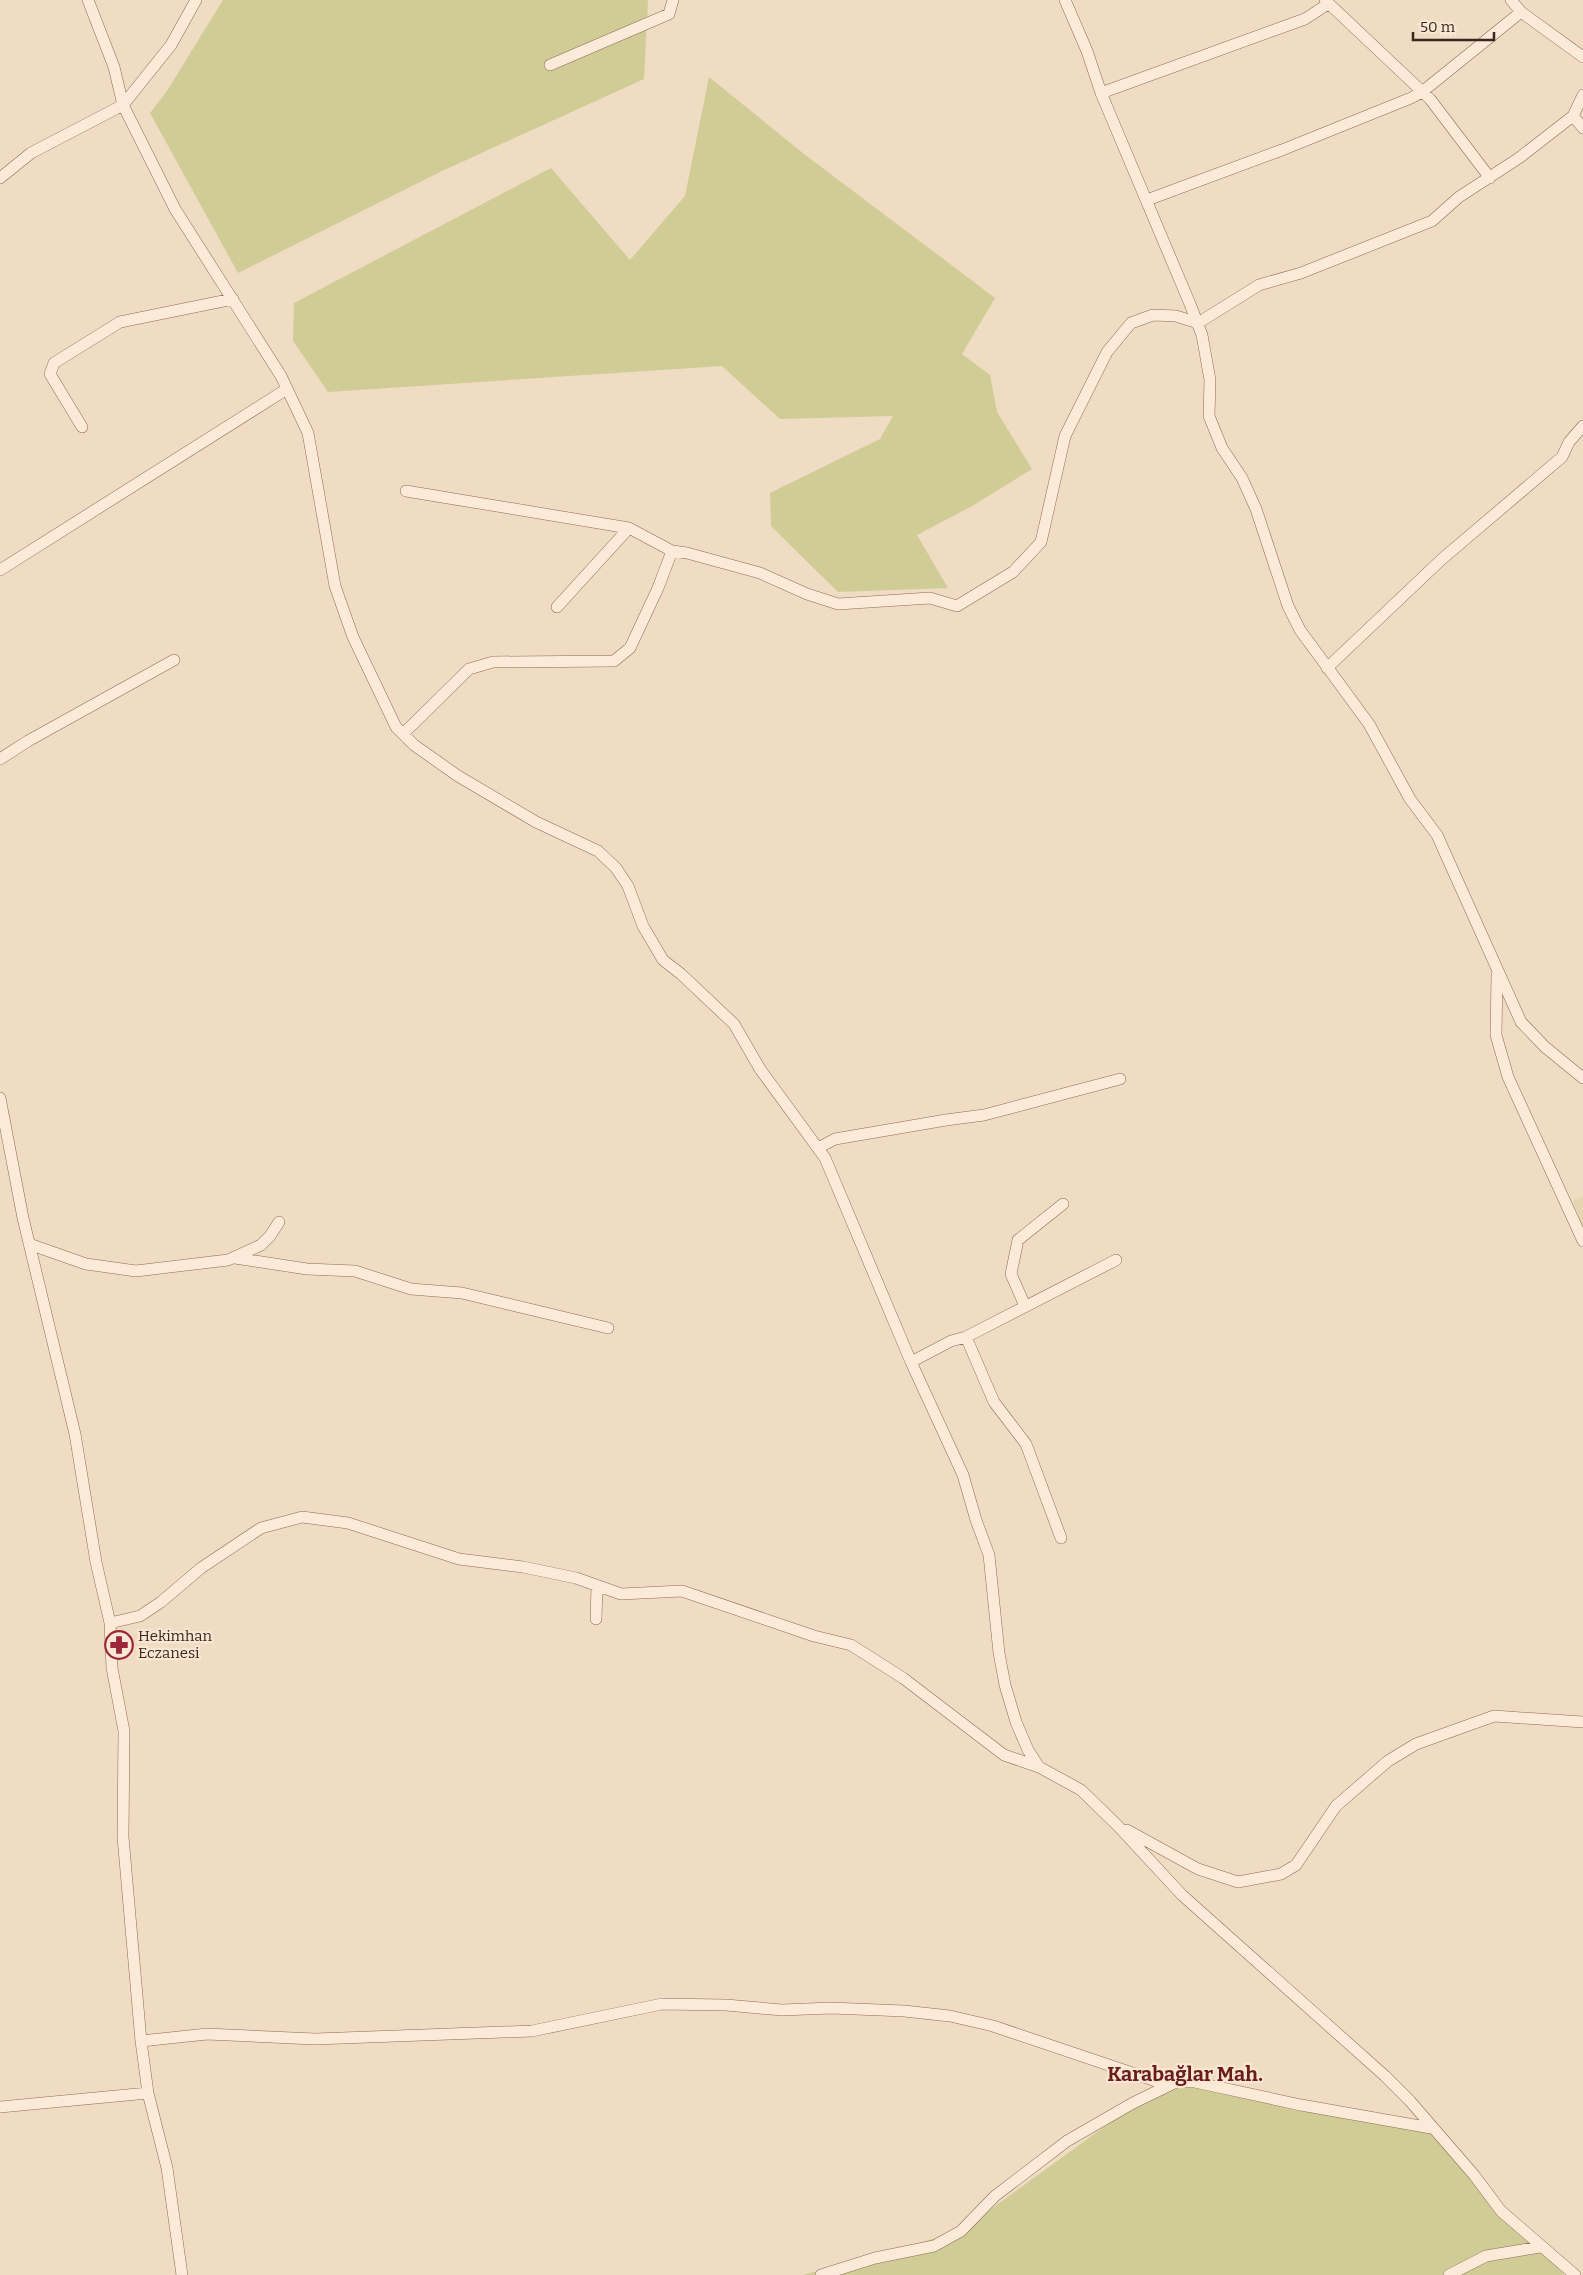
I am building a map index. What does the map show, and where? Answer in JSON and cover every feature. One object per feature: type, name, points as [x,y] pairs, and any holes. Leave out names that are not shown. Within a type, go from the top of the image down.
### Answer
[{"type":"street","points":[[88,0],[114,67],[123,105],[175,209],[287,389],[308,434],[336,586],[350,628],[396,727],[414,745],[458,776],[536,822],[598,851],[616,868],[628,886],[643,926],[663,960],[681,974],[734,1024],[760,1068],[825,1158],[963,1476],[989,1555],[998,1653],[1005,1685],[1016,1722],[1028,1750],[1040,1767]]},
{"type":"street","points":[[0,178],[31,153],[123,105],[170,46],[196,0]]},
{"type":"street","points":[[550,65],[669,14],[673,0]]},
{"type":"street","points":[[1066,0],[1101,93],[1198,324],[1202,335],[1210,380],[1209,416],[1222,448],[1242,478],[1256,509],[1288,606],[1300,630],[1369,724],[1410,799],[1437,835],[1521,1022],[1545,1047],[1583,1078]]},
{"type":"street","points":[[1511,0],[1521,12],[1583,57]]},
{"type":"street","points":[[1101,93],[1305,19],[1326,2],[1430,99],[1490,178]]},
{"type":"street","points":[[1147,200],[1282,150],[1411,98],[1422,92],[1521,12]]},
{"type":"street","points":[[1198,324],[1258,285],[1301,273],[1432,221],[1459,196],[1490,178],[1573,116],[1583,95]]},
{"type":"street","points":[[1573,116],[1583,128]]},
{"type":"street","points":[[82,427],[50,374],[54,363],[120,322],[233,300]]},
{"type":"street","points":[[406,491],[629,528],[672,551],[687,553],[760,573],[807,594],[838,604],[930,598],[957,606],[1013,572],[1041,542],[1065,436],[1107,352],[1131,323],[1153,315],[1176,316],[1198,324]]},
{"type":"street","points":[[0,570],[287,389]]},
{"type":"street","points":[[1327,668],[1442,559],[1562,456],[1569,442],[1583,426]]},
{"type":"street","points":[[557,607],[629,528]]},
{"type":"street","points":[[403,734],[469,669],[492,662],[614,661],[630,648],[658,588],[672,551]]},
{"type":"street","points":[[0,759],[28,741],[174,660]]},
{"type":"street","points":[[1496,969],[1496,1035],[1508,1077],[1583,1241]]},
{"type":"street","points":[[818,1148],[835,1139],[984,1115],[1120,1079]]},
{"type":"street","points":[[0,1098],[29,1244],[75,1434],[96,1562],[110,1623],[112,1668],[124,1731],[123,1838],[140,2041],[148,2093],[167,2168],[182,2275]]},
{"type":"street","points":[[1026,1306],[1011,1274],[1018,1240],[1063,1204]]},
{"type":"street","points":[[29,1244],[86,1264],[136,1271],[235,1258],[261,1245],[270,1236],[279,1222]]},
{"type":"street","points":[[235,1258],[307,1269],[354,1271],[411,1289],[462,1293],[608,1328]]},
{"type":"street","points":[[912,1362],[952,1341],[966,1338],[1116,1260]]},
{"type":"street","points":[[966,1338],[994,1402],[1026,1444],[1061,1538]]},
{"type":"street","points":[[110,1623],[140,1616],[161,1602],[201,1568],[261,1528],[302,1517],[348,1523],[459,1559],[576,1578],[621,1594],[682,1591],[814,1636],[851,1645],[903,1678],[1004,1755],[1040,1767],[1081,1790],[1118,1826],[1182,1895],[1385,2076],[1410,2101],[1431,2128],[1474,2175],[1501,2211],[1540,2247],[1575,2275]]},
{"type":"street","points":[[596,1619],[597,1586]]},
{"type":"street","points":[[1118,1826],[1198,1869],[1238,1882],[1281,1874],[1296,1865],[1336,1806],[1388,1761],[1416,1744],[1494,1716],[1583,1722]]},
{"type":"street","points":[[140,2041],[207,2034],[315,2039],[532,2031],[662,2004],[726,2005],[782,2010],[831,2008],[876,2010],[950,2016],[994,2026],[1156,2081],[1195,2082],[1301,2105],[1431,2128]]},
{"type":"street","points":[[821,2275],[874,2258],[934,2246],[961,2231],[995,2196],[1066,2141],[1133,2103],[1177,2082]]},
{"type":"street","points":[[0,2107],[148,2093]]},
{"type":"street","points":[[1449,2275],[1486,2256],[1540,2247]]},
{"type":"shaded area","points":[[223,0],[648,0],[644,79],[442,171],[238,273],[150,113],[167,91]]},
{"type":"shaded area","points":[[709,77],[804,154],[995,298],[962,354],[990,375],[997,412],[1032,469],[972,506],[917,535],[948,588],[838,592],[771,526],[770,493],[880,439],[893,416],[780,419],[722,366],[328,392],[293,341],[294,303],[551,168],[630,260],[685,196]]},
{"type":"shaded area","points":[[1583,1197],[1583,1231],[1573,1200]]},
{"type":"shaded area","points":[[1178,2073],[1431,2128],[1564,2275],[803,2275],[961,2231]]},
{"type":"place","name":"Hekimhan Eczanesi","points":[[119,1645]]},
{"type":"district","name":"Karabağlar Mah.","points":[[1185,2074]]}]
